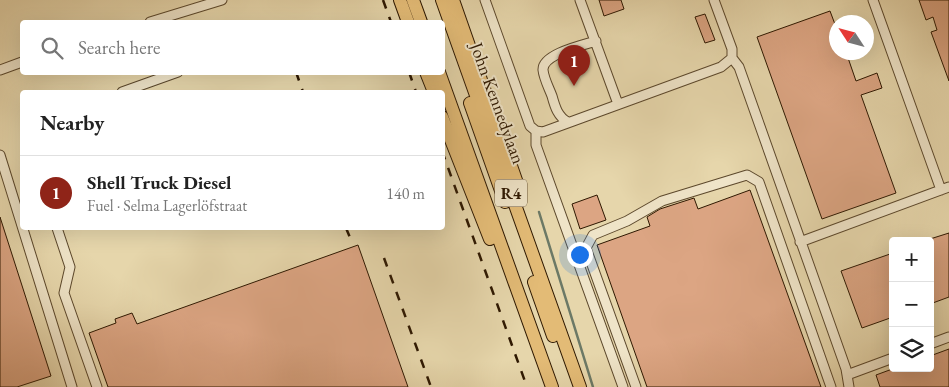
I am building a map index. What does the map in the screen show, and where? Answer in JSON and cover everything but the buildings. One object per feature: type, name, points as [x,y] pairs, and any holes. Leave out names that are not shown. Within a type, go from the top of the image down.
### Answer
[{"type":"highway","points":[[400,0],[407,20]]},
{"type":"highway","points":[[413,0],[420,20]]},
{"type":"highway","name":"John Kennedylaan","points":[[433,0],[440,20]]},
{"type":"highway","name":"John Kennedylaan","points":[[442,0],[577,387]]},
{"type":"highway","points":[[453,0],[514,176],[577,387]]},
{"type":"highway","name":"John Kennedylaan","points":[[445,32],[577,387]]},
{"type":"highway","points":[[427,75],[433,90]]},
{"type":"highway","name":"R4","points":[[440,75],[552,387]]},
{"type":"highway","name":"R4","points":[[445,125],[470,190],[528,321]]},
{"type":"street","points":[[157,20],[222,0]]},
{"type":"street","points":[[485,0],[530,126],[536,131],[543,132],[721,67],[732,58]]},
{"type":"street","points":[[580,0],[618,104]]},
{"type":"street","points":[[714,0],[732,50],[732,58],[739,67],[847,375],[849,387]]},
{"type":"street","points":[[800,242],[945,189],[873,0]]},
{"type":"street","points":[[568,122],[559,115],[543,69],[544,63],[552,56],[596,41]]},
{"type":"street","points":[[0,70],[20,63]]},
{"type":"street","points":[[128,90],[170,75]]},
{"type":"street","points":[[536,131],[536,144],[623,387]]},
{"type":"street","points":[[0,154],[19,206]]},
{"type":"street","points":[[636,387],[586,248],[593,235],[626,221],[662,201],[747,175],[759,182],[831,387]]},
{"type":"street","points":[[26,230],[72,387]]},
{"type":"street","points":[[58,230],[70,267],[64,286],[64,293],[97,387]]},
{"type":"street","points":[[934,343],[949,337]]},
{"type":"street","points":[[847,375],[889,359]]},
{"type":"waterway","points":[[539,212],[593,387]]},
{"type":"railway","points":[[383,0],[390,20]]},
{"type":"railway","points":[[297,75],[302,90]]},
{"type":"railway","points":[[410,75],[415,90]]},
{"type":"railway","points":[[445,159],[527,387]]},
{"type":"railway","points":[[347,230],[351,240]]},
{"type":"railway","points":[[384,258],[431,387]]},
{"type":"place","name":"Shell Truck Diesel","points":[[574,86]]}]
